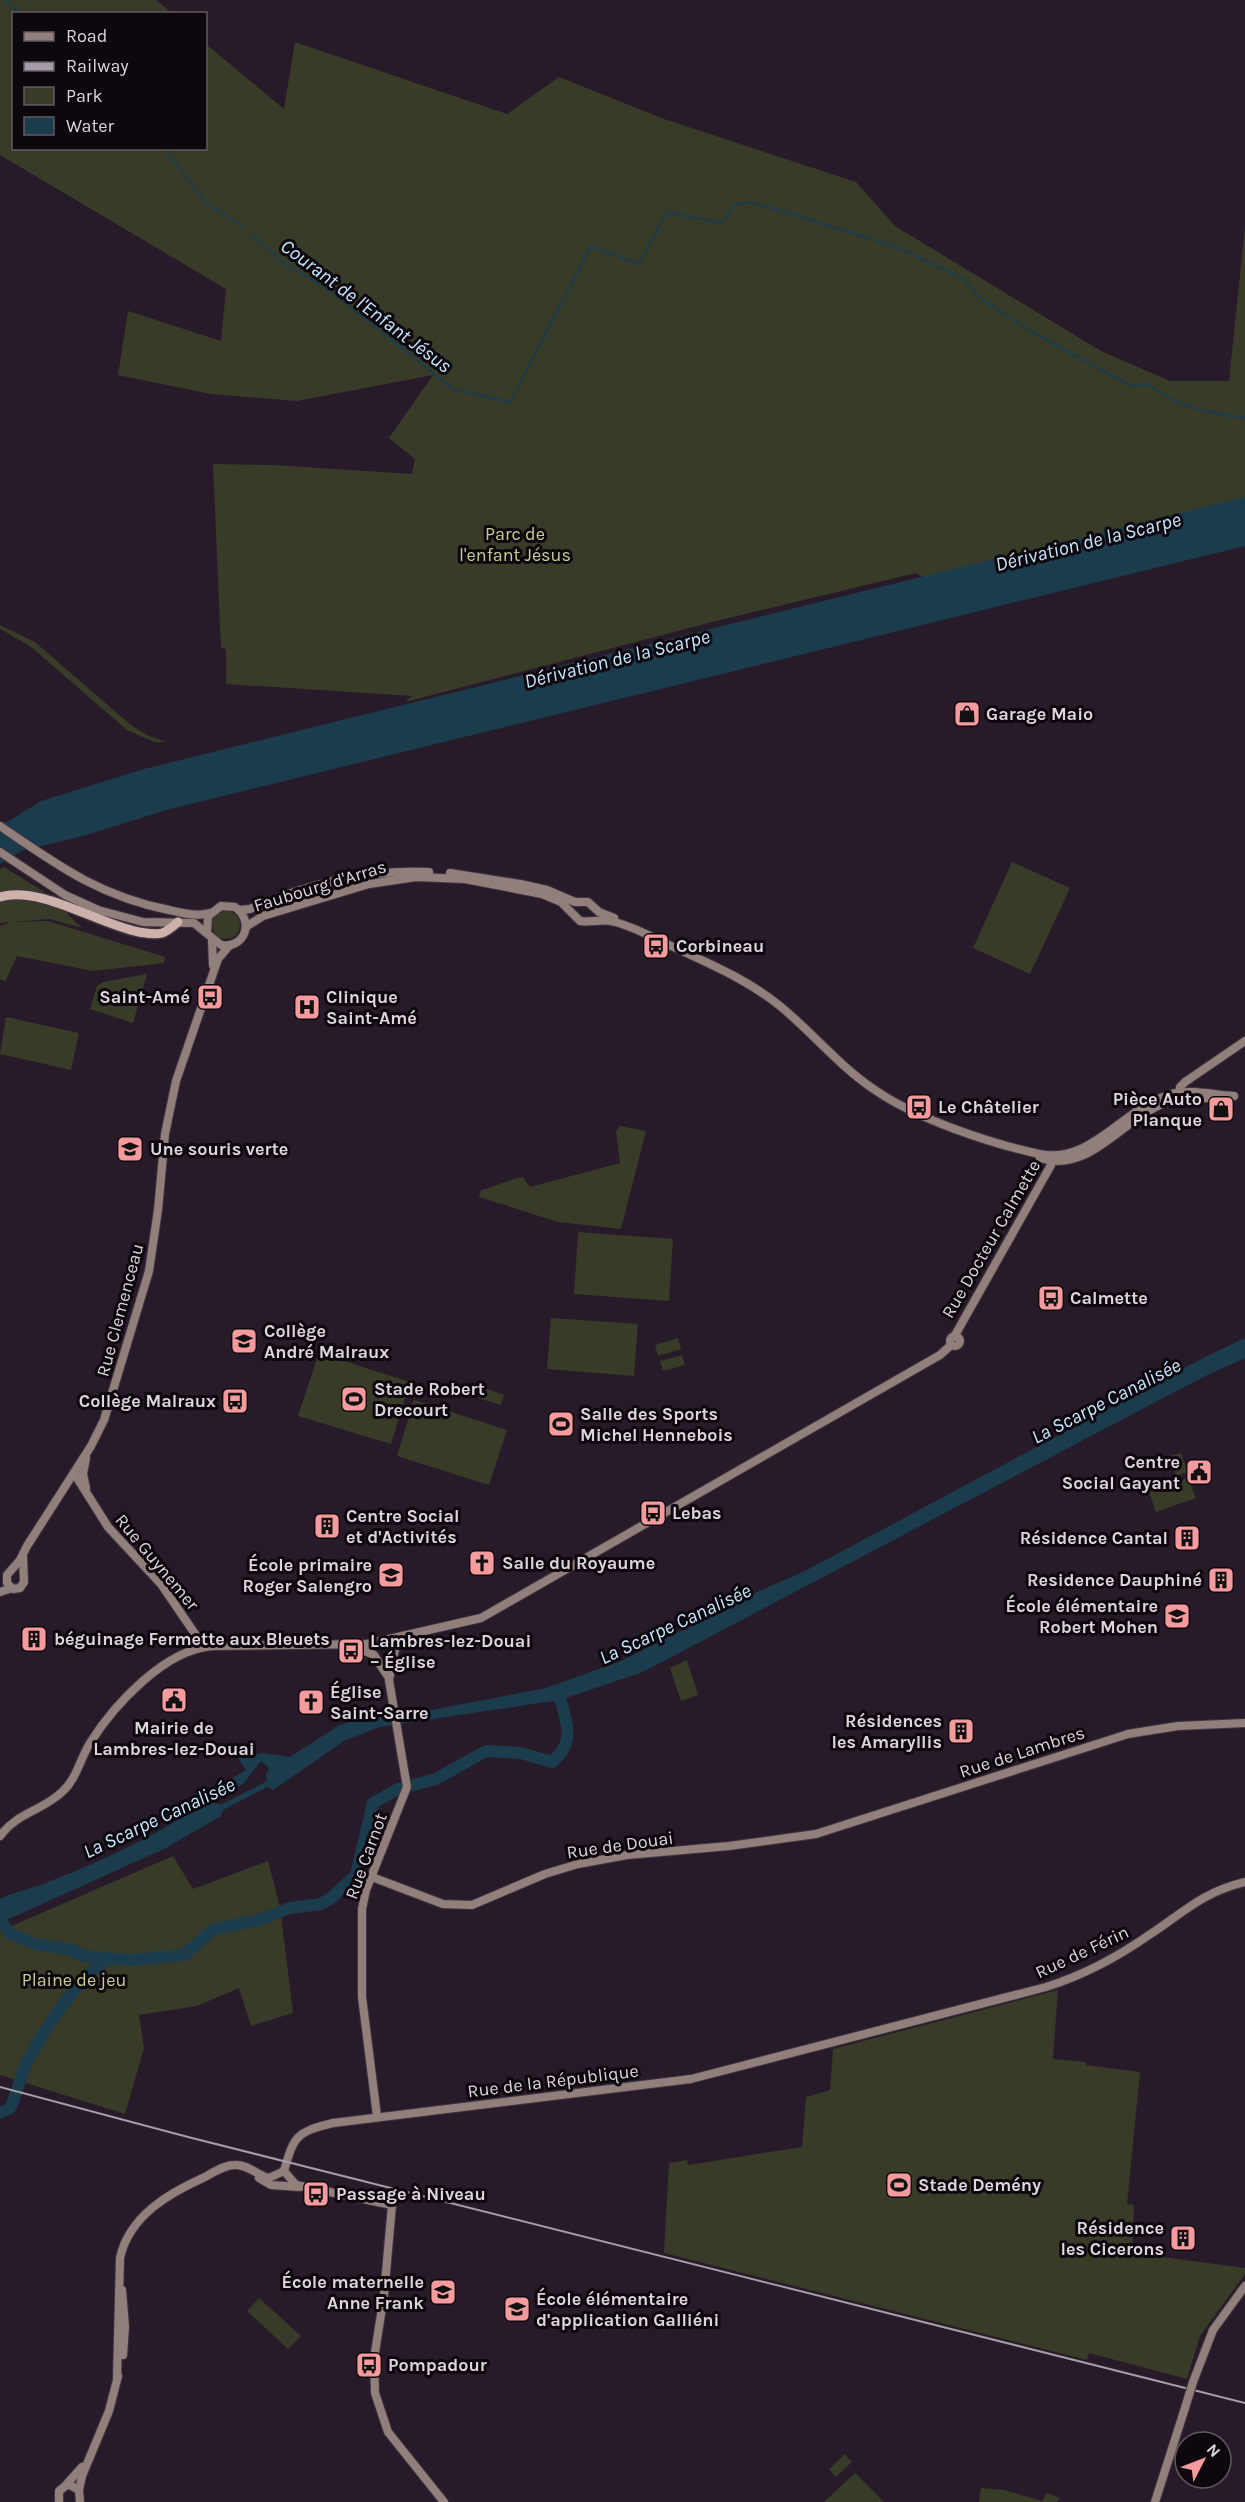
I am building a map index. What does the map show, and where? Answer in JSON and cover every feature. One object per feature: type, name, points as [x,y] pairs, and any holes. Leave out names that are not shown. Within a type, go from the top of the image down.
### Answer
[{"type":"highway","points":[[0,897],[17,894],[39,898],[120,927],[148,933],[162,933],[178,922]]},
{"type":"street","points":[[0,826],[80,879],[116,897],[182,912],[210,913],[224,906],[239,910],[247,926],[242,939],[229,946],[212,940],[207,932],[206,923],[210,913]]},
{"type":"street","points":[[0,852],[74,899],[107,914],[142,922],[194,924],[207,932]]},
{"type":"street","name":"Faubourg d'Arras","points":[[239,910],[250,909],[321,883],[398,871],[472,875],[534,887],[579,902]]},
{"type":"street","name":"Faubourg d'Arras","points":[[247,926],[260,917],[325,897],[378,882],[410,877],[465,879],[542,894],[561,902],[574,915]]},
{"type":"street","points":[[634,928],[613,921],[591,919],[581,921],[574,915],[574,909],[579,902],[585,901],[758,990],[789,1014],[849,1071],[895,1102],[925,1117],[1053,1159],[1082,1149],[1148,1104],[1180,1096],[1245,1096]]},
{"type":"street","points":[[591,919],[594,912],[593,906]]},
{"type":"street","name":"Rue Clemenceau","points":[[211,983],[214,952],[212,940]]},
{"type":"street","name":"Rue Clemenceau","points":[[12,1571],[89,1450],[104,1420],[143,1294],[154,1240],[168,1118],[184,1052],[219,957],[229,946]]},
{"type":"street","points":[[1180,1096],[1185,1082],[1245,1041]]},
{"type":"street","name":"Rue Docteur Calmette","points":[[413,1634],[487,1615],[940,1355],[953,1341],[1053,1159]]},
{"type":"street","name":"Rue Guynemer","points":[[86,1491],[84,1478],[89,1450]]},
{"type":"street","points":[[75,1472],[84,1478]]},
{"type":"street","name":"Rue Guynemer","points":[[75,1472],[111,1532],[168,1593],[204,1647]]},
{"type":"street","points":[[66,1486],[75,1484],[86,1491]]},
{"type":"street","points":[[0,1592],[22,1586],[23,1556]]},
{"type":"street","points":[[0,1587],[12,1571],[19,1571],[24,1576]]},
{"type":"street","points":[[6,1578],[12,1588]]},
{"type":"street","points":[[0,1836],[10,1823],[54,1798],[66,1788],[74,1777],[90,1743],[123,1698],[139,1683],[187,1653],[204,1647],[349,1645],[413,1634]]},
{"type":"street","points":[[386,1640],[395,1649],[413,1634]]},
{"type":"street","points":[[376,1658],[377,1642]]},
{"type":"street","points":[[349,1645],[376,1658],[392,1659]]},
{"type":"street","name":"Rue Carnot","points":[[377,2116],[362,1987],[362,1909],[372,1877],[406,1792],[407,1777],[389,1680],[395,1649]]},
{"type":"street","name":"Rue Carnot","points":[[376,1658],[389,1680]]},
{"type":"street","name":"Rue de Lambres","points":[[812,1835],[1128,1734],[1178,1726],[1245,1723]]},
{"type":"street","name":"Rue de Douai","points":[[372,1877],[443,1904],[472,1905],[545,1874],[579,1864],[627,1856],[812,1835]]},
{"type":"street","name":"Rue de Férin","points":[[848,2039],[1059,1983],[1144,1939],[1210,1892],[1245,1882]]},
{"type":"street","name":"Rue de la République","points":[[284,2171],[294,2140],[303,2132],[346,2120],[691,2079],[848,2039]]},
{"type":"street","points":[[80,2502],[79,2490],[91,2453],[109,2411],[117,2378],[120,2258],[124,2244],[158,2202],[176,2190],[227,2166],[237,2165],[269,2178],[284,2171],[291,2182],[392,2205],[384,2295],[374,2359],[375,2393],[388,2432],[444,2502]]},
{"type":"street","points":[[247,2168],[271,2186],[307,2187]]},
{"type":"street","points":[[1155,2502],[1210,2335],[1245,2286]]},
{"type":"street","points":[[1150,2502],[1183,2412]]},
{"type":"street","points":[[57,2501],[60,2489],[66,2485],[91,2453]]},
{"type":"street","points":[[66,2485],[75,2486],[79,2490]]},
{"type":"green space","name":"Parc de l'enfant Jésus","points":[[0,0],[156,0],[171,12],[12,12],[12,150],[207,150],[207,45],[284,109],[295,42],[507,114],[559,77],[664,119],[856,182],[895,226],[1101,351],[1170,381],[1229,381],[1245,226],[1245,536],[967,603],[916,573],[716,621],[405,702],[412,696],[226,684],[226,649],[221,648],[213,464],[274,465],[412,474],[415,459],[389,438],[433,375],[297,401],[211,394],[118,375],[128,311],[221,341],[226,289],[0,155]]},
{"type":"green space","points":[[0,625],[35,642],[132,726],[149,736],[167,742],[154,742],[127,730],[30,646],[0,629]]},
{"type":"green space","points":[[1012,862],[1070,888],[1030,974],[973,948]]},
{"type":"green space","points":[[4,867],[46,893],[82,928],[50,919],[0,923],[0,869]]},
{"type":"green space","points":[[226,911],[236,915],[240,925],[236,935],[226,939],[216,935],[212,925],[216,915]]},
{"type":"green space","points":[[48,921],[165,957],[164,963],[93,971],[17,956],[5,982],[0,979],[0,926],[11,922]]},
{"type":"green space","points":[[147,974],[133,1023],[90,1009],[97,986],[103,982]]},
{"type":"green space","points":[[6,1017],[79,1033],[71,1070],[0,1054]]},
{"type":"green space","points":[[620,1126],[646,1131],[621,1229],[558,1222],[479,1197],[481,1190],[518,1178],[523,1177],[530,1187],[620,1163],[616,1131]]},
{"type":"green space","points":[[578,1232],[673,1239],[669,1301],[574,1294]]},
{"type":"green space","points":[[551,1318],[638,1324],[634,1376],[547,1369]]},
{"type":"green space","points":[[678,1338],[681,1349],[658,1356],[655,1345]]},
{"type":"green space","name":"Stade Robert Drecourt","points":[[319,1353],[410,1382],[391,1444],[298,1416]]},
{"type":"green space","points":[[682,1355],[685,1365],[663,1371],[660,1361]]},
{"type":"green space","points":[[482,1387],[504,1395],[501,1405],[478,1398]]},
{"type":"green space","points":[[414,1400],[507,1430],[489,1485],[397,1456]]},
{"type":"green space","points":[[1181,1453],[1187,1472],[1176,1476],[1170,1456]]},
{"type":"green space","points":[[1188,1478],[1196,1498],[1156,1512],[1149,1492]]},
{"type":"green space","points":[[687,1660],[698,1695],[681,1701],[670,1668]]},
{"type":"green space","name":"Plaine de jeu","points":[[173,1856],[193,1889],[268,1861],[280,1907],[293,2013],[251,2026],[239,1988],[197,2006],[139,2015],[144,2048],[125,2114],[0,2075],[0,1931]]},
{"type":"green space","name":"Stade Demény","points":[[1058,1990],[1053,2059],[1086,2062],[1086,2065],[1140,2072],[1127,2204],[1134,2205],[1132,2253],[1245,2268],[1245,2274],[1200,2336],[1187,2379],[1089,2353],[1087,2360],[664,2253],[669,2163],[687,2160],[688,2165],[802,2147],[806,2097],[830,2090],[833,2049]]},
{"type":"green space","points":[[259,2298],[301,2336],[288,2349],[247,2311]]},
{"type":"green space","points":[[845,2454],[852,2462],[836,2477],[829,2469]]},
{"type":"green space","points":[[855,2473],[884,2502],[824,2502]]},
{"type":"green space","points":[[981,2488],[1004,2490],[1042,2501],[1047,2493],[1060,2498],[1057,2502],[979,2502]]},
{"type":"water","name":"Dérivation de la Scarpe","points":[[1245,497],[1245,546],[170,809],[83,836],[21,851],[0,864],[0,823],[9,821],[41,801],[144,769]]},
{"type":"water","points":[[1245,1338],[1245,1358],[1205,1376],[643,1672],[560,1700],[379,1727],[344,1741],[273,1790],[267,1787],[223,1810],[221,1816],[166,1848],[0,1923],[0,1899],[84,1867],[173,1823],[201,1801],[200,1797],[209,1792],[211,1795],[216,1794],[215,1788],[246,1770],[238,1758],[263,1753],[290,1757],[338,1726],[352,1721],[366,1717],[400,1716],[546,1688],[621,1661],[759,1591],[805,1571],[1205,1357]],"holes":[[[261,1761],[269,1768],[266,1775],[267,1781],[221,1805],[214,1802],[243,1784]]]},
{"type":"waterway","name":"Courant de l'Enfant Jésus","points":[[6,0],[19,12]]},
{"type":"waterway","name":"Courant de l'Enfant Jésus","points":[[166,150],[205,202],[242,226]]},
{"type":"waterway","name":"Courant de l'Enfant Jésus","points":[[251,235],[284,263],[333,293],[453,389],[510,402],[591,246],[639,264],[667,212],[721,223],[735,205],[751,202],[895,246],[964,279],[978,296],[1025,328],[1131,386],[1148,384],[1182,404],[1245,418]]},
{"type":"waterway","points":[[0,1918],[9,1933],[35,1944],[73,1950],[83,1956],[131,1960],[184,1955],[214,1929],[256,1921],[290,1908],[321,1904],[356,1875],[373,1803],[398,1789],[436,1779],[486,1751],[521,1753],[552,1762],[565,1746],[567,1737],[566,1720],[558,1691]]},
{"type":"waterway","points":[[0,2113],[10,2108],[28,2060],[52,2020],[73,1991],[107,1960]]},
{"type":"railway","points":[[0,2087],[188,2137],[1245,2403]]},
{"type":"place","name":"Garage Maio","points":[[967,714]]},
{"type":"place","name":"Corbineau","points":[[656,946]]},
{"type":"place","name":"Saint-Amé","points":[[210,997]]},
{"type":"place","name":"Clinique Saint-Amé","points":[[307,1007]]},
{"type":"place","name":"Le Châtelier","points":[[919,1107]]},
{"type":"place","name":"Pièce Auto Planque","points":[[1221,1109]]},
{"type":"place","name":"Une souris verte","points":[[130,1149]]},
{"type":"place","name":"Calmette","points":[[1051,1298]]},
{"type":"place","name":"Collège André Malraux","points":[[244,1341]]},
{"type":"place","name":"Stade Robert Drecourt","points":[[354,1399]]},
{"type":"place","name":"Collège Malraux","points":[[235,1401]]},
{"type":"place","name":"Salle des Sports Michel Hennebois","points":[[561,1424]]},
{"type":"place","name":"Centre Social Gayant","points":[[1199,1472]]},
{"type":"place","name":"Lebas","points":[[653,1513]]},
{"type":"place","name":"Centre Social et d'Activités","points":[[327,1526]]},
{"type":"place","name":"Résidence Cantal","points":[[1187,1538]]},
{"type":"place","name":"Salle du Royaume","points":[[482,1563]]},
{"type":"place","name":"École primaire Roger Salengro","points":[[391,1575]]},
{"type":"place","name":"Residence Dauphiné","points":[[1221,1580]]},
{"type":"place","name":"École élémentaire Robert Mohen","points":[[1177,1616]]},
{"type":"place","name":"béguinage Fermette aux Bleuets","points":[[34,1639]]},
{"type":"place","name":"Lambres-lez-Douai – Église","points":[[351,1651]]},
{"type":"place","name":"Mairie de Lambres-lez-Douai","points":[[174,1700]]},
{"type":"place","name":"Église Saint-Sarre","points":[[311,1702]]},
{"type":"place","name":"Résidences les Amaryllis","points":[[961,1731]]},
{"type":"place","name":"Stade Demény","points":[[899,2185]]},
{"type":"place","name":"Passage à Niveau","points":[[316,2194]]},
{"type":"place","name":"Résidence les Cicerons","points":[[1183,2238]]},
{"type":"place","name":"École maternelle Anne Frank","points":[[443,2292]]},
{"type":"place","name":"École élémentaire d'application Galliéni","points":[[517,2309]]},
{"type":"place","name":"Pompadour","points":[[369,2365]]},
{"type":"water label","name":"La Scarpe Canalisée","points":[[1106,1401]]},
{"type":"water label","name":"La Scarpe Canalisée","points":[[675,1624]]},
{"type":"water label","name":"La Scarpe Canalisée","points":[[159,1818]]}]
